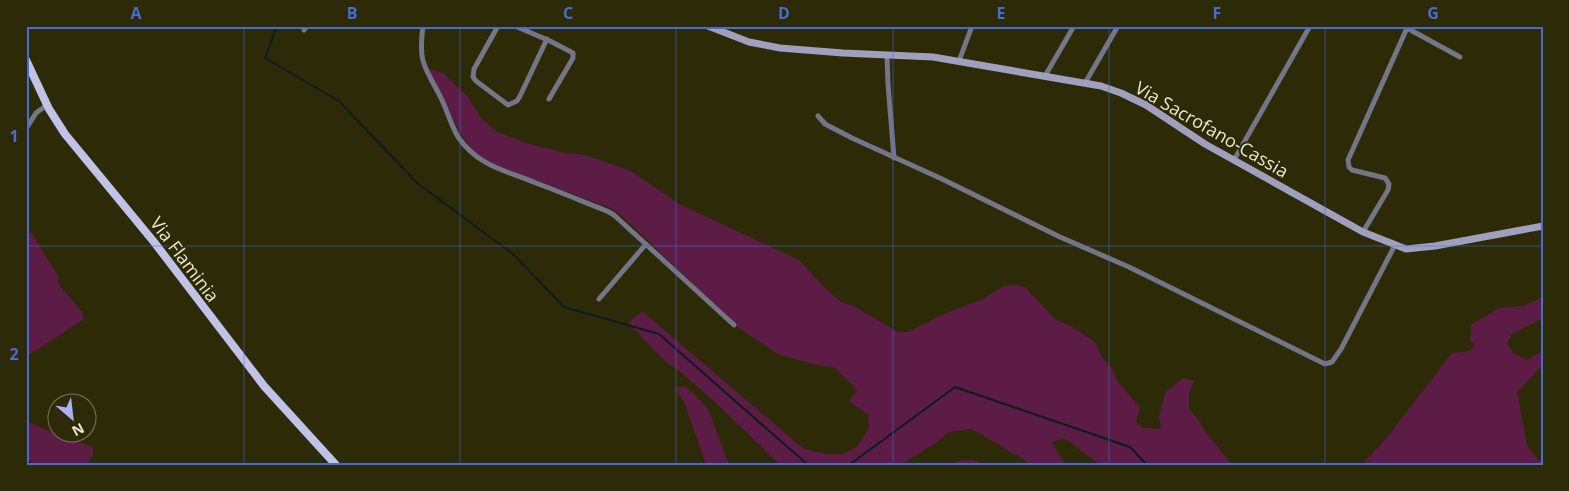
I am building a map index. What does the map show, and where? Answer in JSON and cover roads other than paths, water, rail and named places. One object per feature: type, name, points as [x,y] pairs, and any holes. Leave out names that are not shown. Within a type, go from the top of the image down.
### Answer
[{"type":"main road","name":"Via Flaminia","points":[[26,60],[47,105],[64,134],[154,242],[252,371],[336,465]]},
{"type":"street","points":[[423,26],[420,45],[424,68],[441,98],[458,136],[467,147],[485,162],[499,170],[608,211],[734,325]]},
{"type":"street","points":[[498,26],[474,69],[473,77],[508,105],[516,101],[520,96],[547,40]]},
{"type":"street","points":[[515,26],[572,51],[574,55],[549,99]]},
{"type":"street","name":"Via Sacrofano-Cassia","points":[[708,26],[749,42],[780,48],[842,54],[923,56],[1085,83],[1121,93],[1146,105],[1197,140],[1363,232],[1408,249],[1424,248],[1543,226]]},
{"type":"street","points":[[959,61],[972,26]]},
{"type":"street","points":[[1045,76],[1074,26]]},
{"type":"street","points":[[1085,83],[1118,26]]},
{"type":"street","points":[[1234,160],[1310,26]]},
{"type":"street","points":[[1363,232],[1388,190],[1389,184],[1385,178],[1352,170],[1349,167],[1348,160],[1406,27],[1460,57]]},
{"type":"street","points":[[887,55],[888,92],[894,158]]},
{"type":"street","points":[[26,129],[35,114],[47,105]]},
{"type":"street","points":[[818,116],[825,124],[894,158],[1060,237],[1129,267],[1325,364],[1332,362],[1341,349],[1395,245]]},
{"type":"street","points":[[599,299],[646,244]]},
{"type":"waterway","points":[[277,26],[265,58],[339,101],[417,183],[513,254],[564,307],[659,334],[808,465]]},
{"type":"waterway","points":[[849,465],[955,387],[1130,447],[1147,465]]},
{"type":"waterway","points":[[26,459],[32,465]]}]
